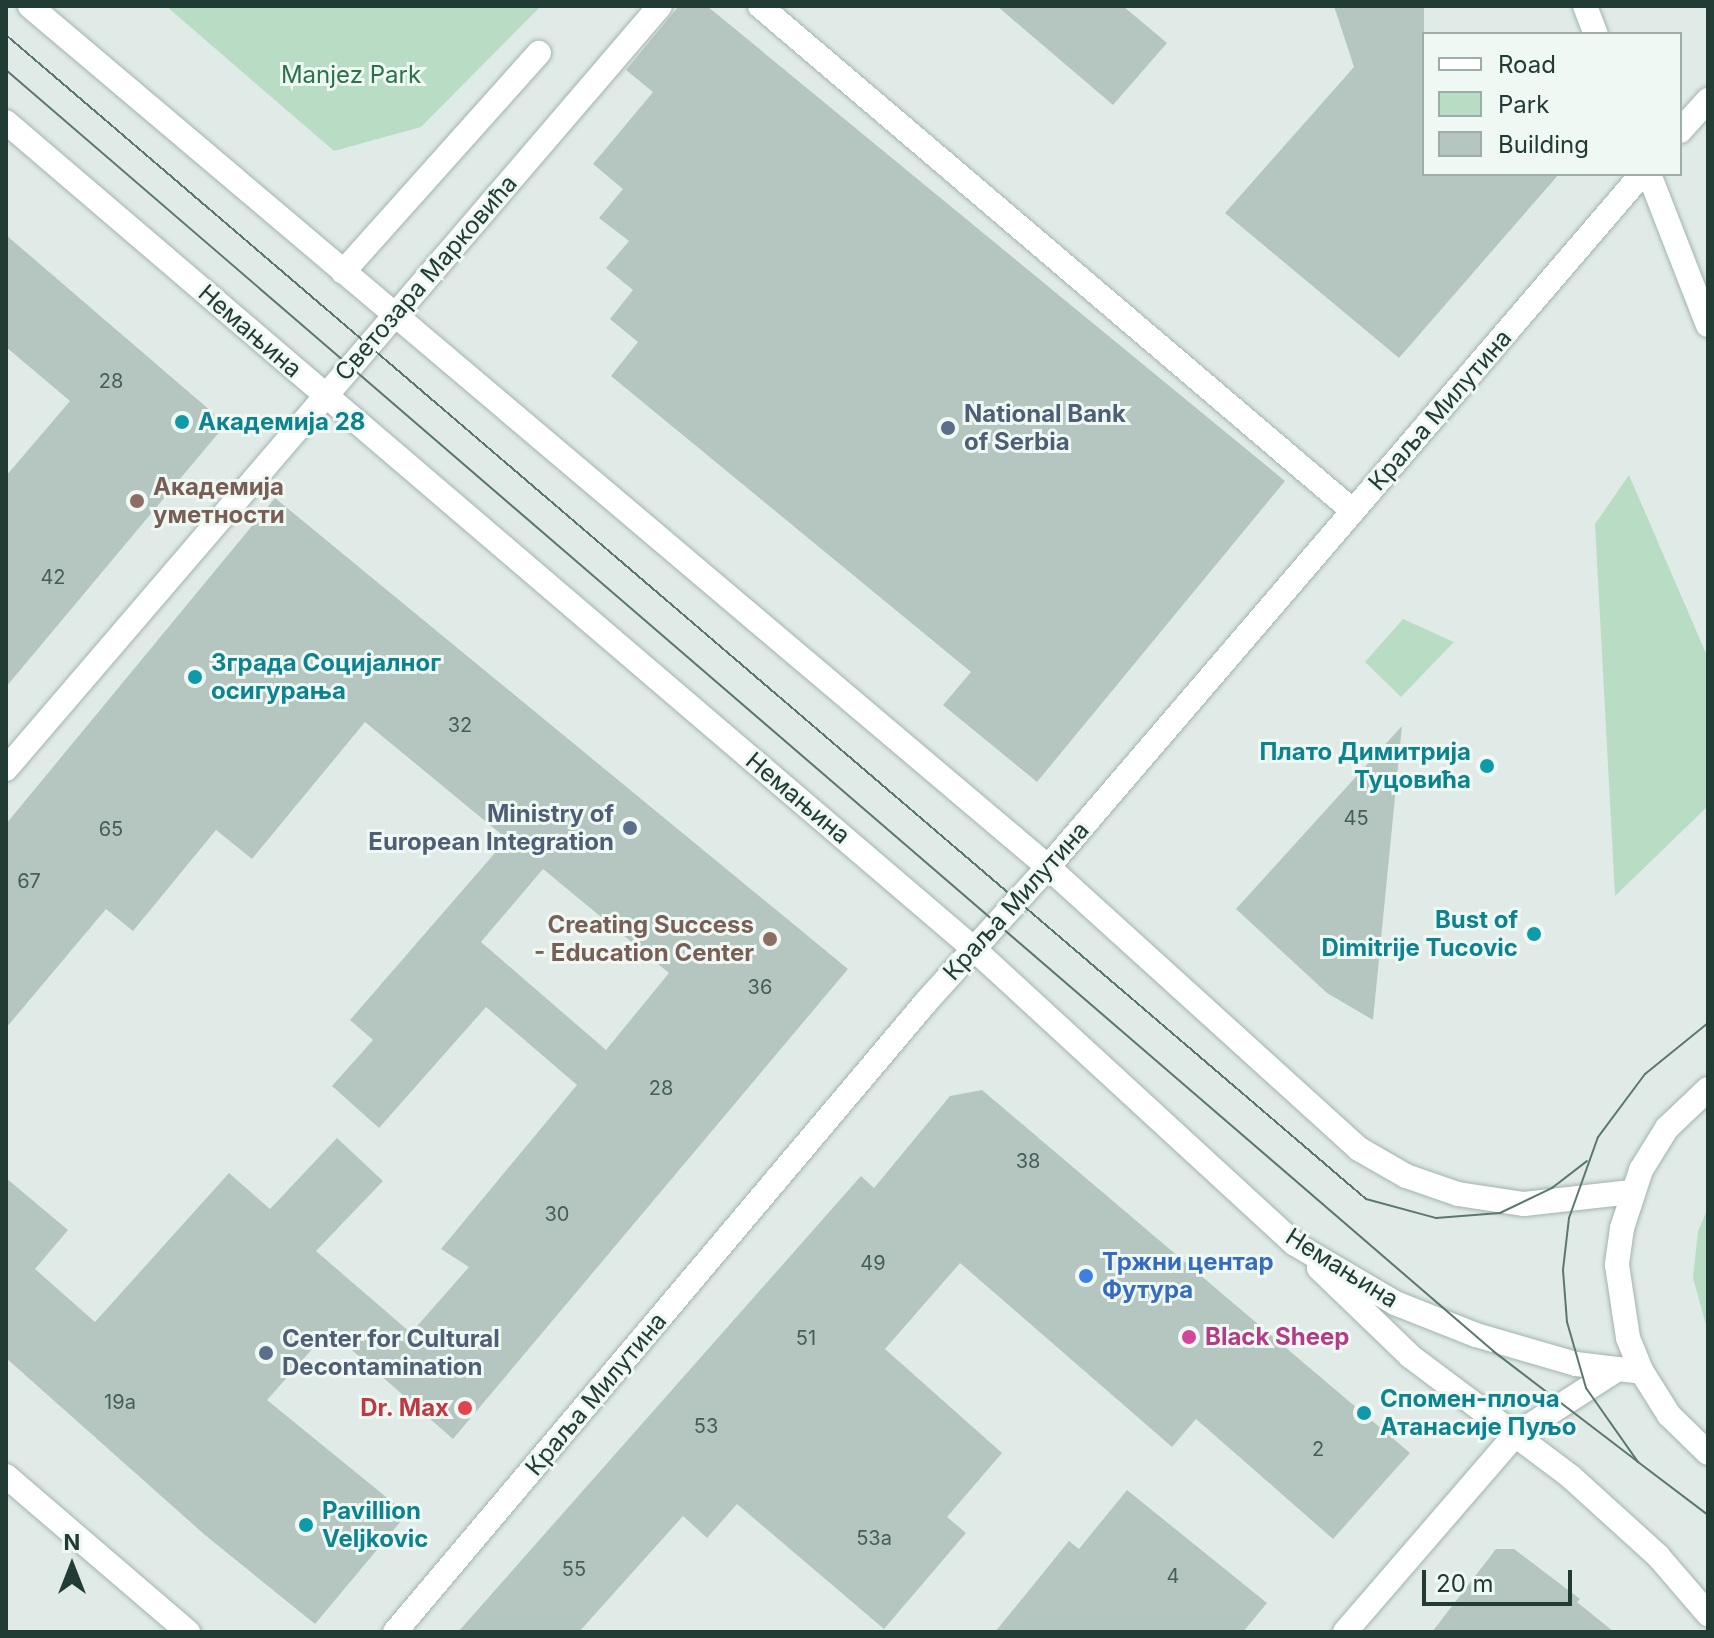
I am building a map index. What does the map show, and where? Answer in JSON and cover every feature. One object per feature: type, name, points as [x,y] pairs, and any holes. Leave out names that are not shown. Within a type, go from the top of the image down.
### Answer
[{"type":"main road","points":[[30,6],[1048,867],[1359,1149],[1406,1176],[1458,1194],[1524,1204],[1631,1192]]},
{"type":"main road","name":"Светозара Марковића","points":[[6,769],[660,6]]},
{"type":"main road","points":[[760,6],[1353,511]]},
{"type":"main road","points":[[1585,6],[1595,32]]},
{"type":"main road","points":[[343,272],[539,53]]},
{"type":"main road","points":[[1682,129],[1708,100]]},
{"type":"main road","name":"Немањина","points":[[6,122],[974,949],[1295,1244],[1395,1303],[1476,1335],[1576,1364],[1630,1371]]},
{"type":"main road","name":"Краља Милутина","points":[[395,1632],[974,949],[1048,867],[1640,176]]},
{"type":"main road","points":[[1650,176],[1708,325]]},
{"type":"main road","points":[[1708,1089],[1667,1128],[1631,1192],[1617,1265],[1630,1371],[1708,1453]]},
{"type":"main road","points":[[1295,1244],[1410,1356],[1571,1477],[1658,1556],[1708,1614]]},
{"type":"main road","points":[[1345,1632],[1515,1435],[1630,1371]]},
{"type":"main road","points":[[6,1476],[188,1632]]},
{"type":"green space","name":"Manjez Park","points":[[166,6],[541,6],[421,127],[334,151]]},
{"type":"green space","points":[[1629,475],[1708,658],[1708,806],[1615,896],[1595,524]]},
{"type":"green space","points":[[1403,619],[1454,642],[1401,697],[1365,662]]},
{"type":"green space","points":[[1708,1208],[1708,1332],[1693,1278],[1698,1231]]},
{"type":"building","name":"National Bank of Serbia","points":[[679,6],[707,6],[1285,481],[1037,782],[943,705],[971,672],[611,376],[638,342],[610,319],[633,290],[606,268],[629,241],[599,218],[623,189],[593,164],[653,92],[626,70]]},
{"type":"building","points":[[997,6],[1123,6],[1167,43],[1113,105]]},
{"type":"building","points":[[1334,6],[1424,6],[1422,176],[1557,176],[1399,358],[1225,213],[1354,67]]},
{"type":"building","points":[[6,235],[226,424],[6,687],[6,476],[70,401],[6,347]]},
{"type":"building","points":[[275,498],[848,969],[453,1439],[329,1330],[267,1400],[407,1514],[315,1624],[205,1535],[6,1358],[6,1178],[68,1230],[35,1269],[95,1322],[229,1173],[270,1209],[337,1138],[383,1181],[316,1251],[411,1333],[469,1267],[441,1249],[577,1085],[486,1007],[379,1128],[332,1086],[373,1040],[350,1020],[507,839],[365,722],[252,859],[216,830],[133,931],[106,909],[6,1028],[6,824]],"holes":[[[543,869],[669,973],[606,1050],[481,942]]]},
{"type":"building","points":[[1402,726],[1373,1020],[1327,993],[1236,909]]},
{"type":"building","points":[[982,1090],[1410,1453],[1333,1539],[1196,1419],[1172,1447],[960,1263],[885,1349],[1002,1453],[947,1517],[966,1533],[884,1629],[737,1504],[707,1538],[683,1516],[579,1632],[458,1632],[861,1176],[874,1188],[950,1096]]},
{"type":"building","points":[[1127,1490],[1267,1603],[1243,1632],[995,1632],[1069,1541],[1079,1549]]},
{"type":"building","points":[[1496,1549],[1514,1549],[1580,1599],[1577,1602],[1614,1632],[1432,1632]]},
{"type":"tram line","points":[[6,35],[1366,1199],[1436,1218],[1500,1213],[1552,1188],[1587,1161]]},
{"type":"tram line","points":[[6,70],[1493,1351],[1638,1462]]},
{"type":"tram line","points":[[1708,1023],[1645,1074],[1598,1137],[1569,1218],[1563,1270],[1567,1322],[1586,1388],[1638,1462],[1708,1515]]},
{"type":"place","name":"Академија 28","points":[[182,422]]},
{"type":"place","name":"National Bank of Serbia","points":[[948,428]]},
{"type":"place","name":"Академија уметности","points":[[137,501]]},
{"type":"place","name":"Зграда Социјалног осигурања","points":[[195,677]]},
{"type":"place","name":"Плато Димитрија Туцовића","points":[[1487,766]]},
{"type":"place","name":"Ministry of European Integration","points":[[630,828]]},
{"type":"place","name":"Bust of Dimitrije Tucovic","points":[[1534,934]]},
{"type":"place","name":"Creating Success - Education Center","points":[[770,939]]},
{"type":"place","name":"Тржни центар Футура","points":[[1086,1276]]},
{"type":"place","name":"Black Sheep","points":[[1189,1337]]},
{"type":"place","name":"Center for Cultural Decontamination","points":[[266,1353]]},
{"type":"place","name":"Dr. Max","points":[[465,1408]]},
{"type":"place","name":"Спомен-плоча Атанасије Пуљо","points":[[1364,1413]]},
{"type":"place","name":"Pavillion Veljkovic","points":[[306,1525]]}]
